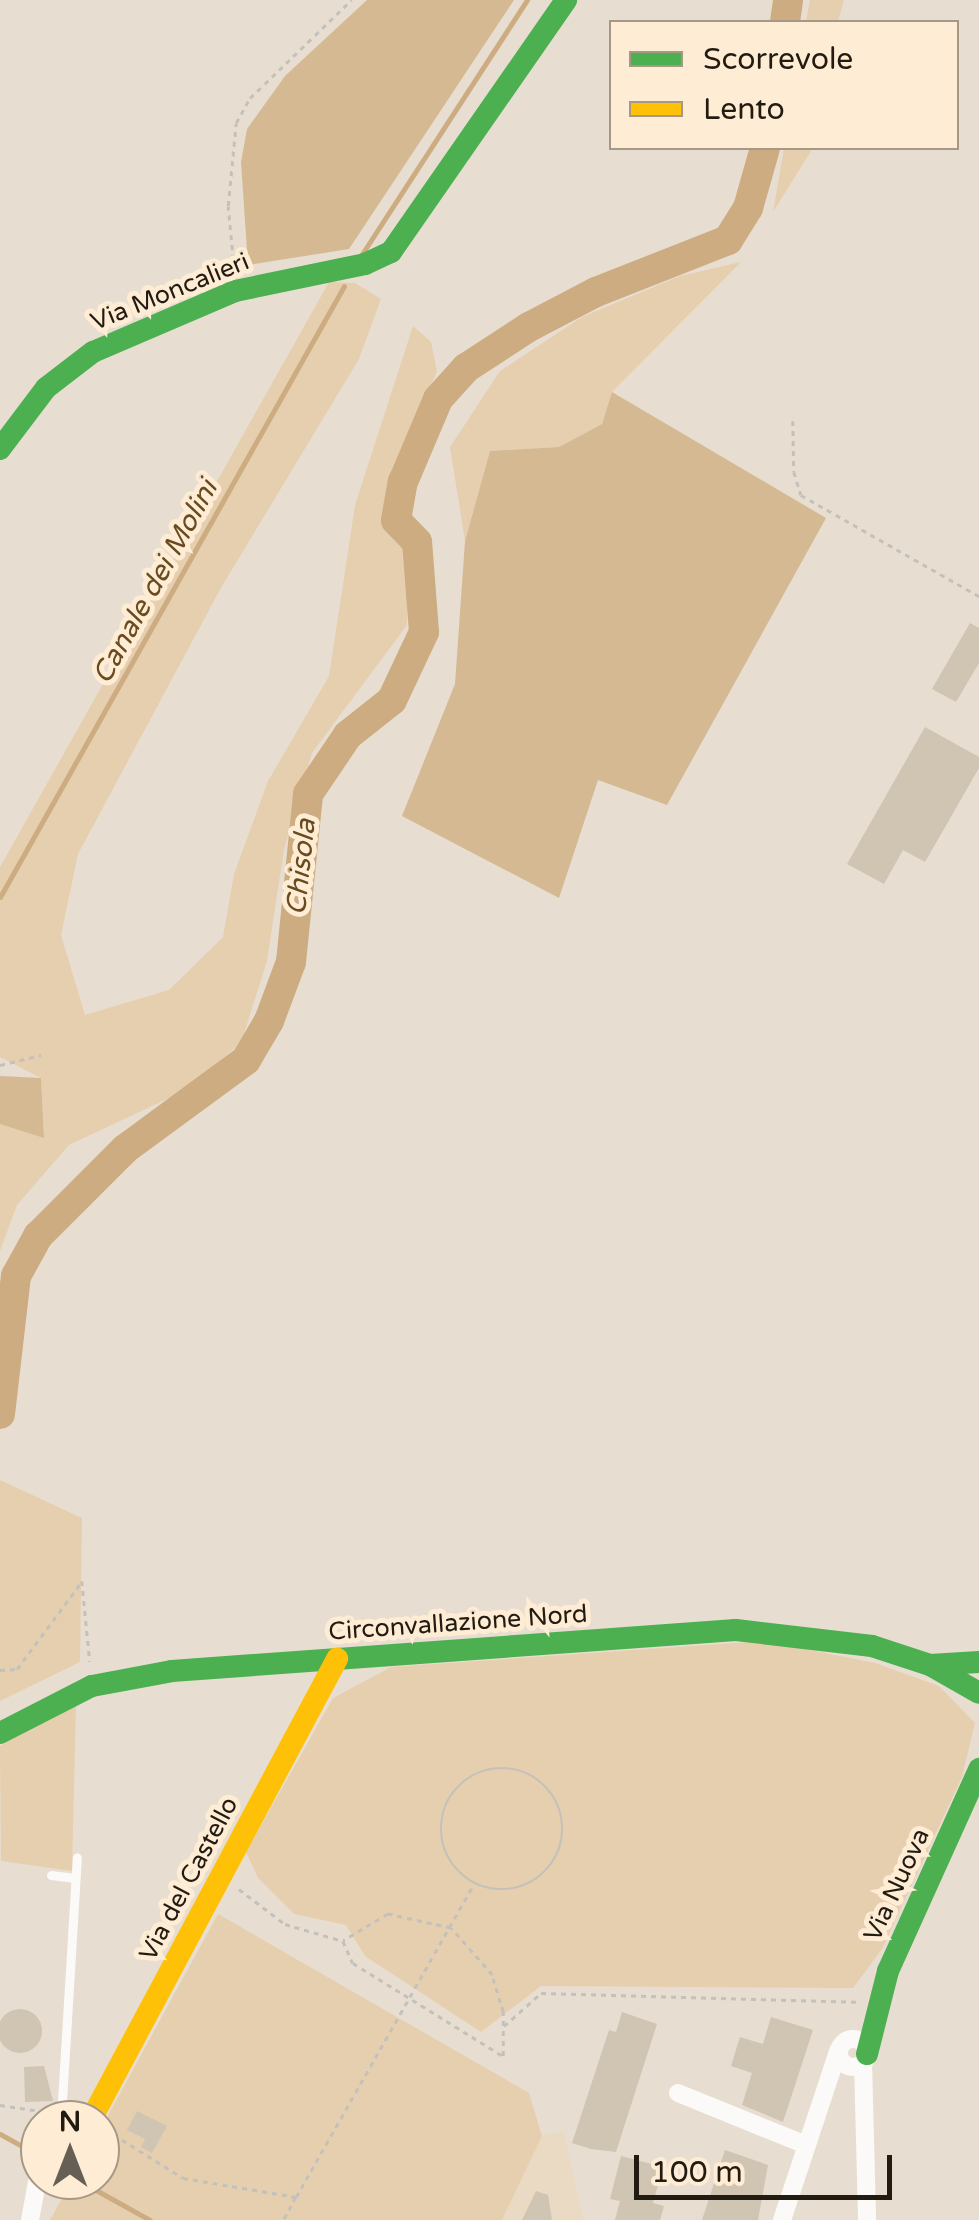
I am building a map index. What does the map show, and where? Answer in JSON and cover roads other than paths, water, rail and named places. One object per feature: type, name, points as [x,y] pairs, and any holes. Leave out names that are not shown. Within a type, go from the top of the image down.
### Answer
[{"type":"street","name":"Via Moncalieri","points":[[0,449],[46,388],[94,352],[236,291],[365,264],[391,252],[566,0]]},
{"type":"street","name":"Circonvallazione Nord","points":[[0,1733],[92,1686],[172,1671],[736,1630],[802,1633],[930,1664],[979,1662]]},
{"type":"street","name":"Via del Castello","points":[[101,2100],[337,1659]]},
{"type":"street","name":"Circonvallazione Nord","points":[[930,1664],[979,1693]]},
{"type":"street","name":"Via Nuova","points":[[866,2220],[855,2054],[868,2007],[978,1778]]},
{"type":"street","points":[[782,2220],[828,2086],[855,2054]]},
{"type":"street","points":[[678,2092],[806,2145]]},
{"type":"lane","points":[[62,2100],[77,1857]]},
{"type":"lane","points":[[50,1876],[75,1878]]},
{"type":"waterway","name":"Canale dei Molini","points":[[362,254],[527,0]]},
{"type":"waterway","name":"Chisola","points":[[785,20],[788,0]]},
{"type":"waterway","name":"Chisola","points":[[0,1414],[16,1276],[38,1236],[125,1149],[246,1060],[269,1021],[291,962],[308,794],[348,735],[392,700],[424,632],[417,542],[396,520],[403,482],[438,399],[466,368],[529,327],[596,292],[728,240],[748,208],[764,150]]},
{"type":"waterway","name":"Canale dei Molini","points":[[0,897],[344,286]]},
{"type":"waterway","points":[[0,2134],[20,2145]]},
{"type":"waterway","points":[[114,2200],[150,2220]]}]
